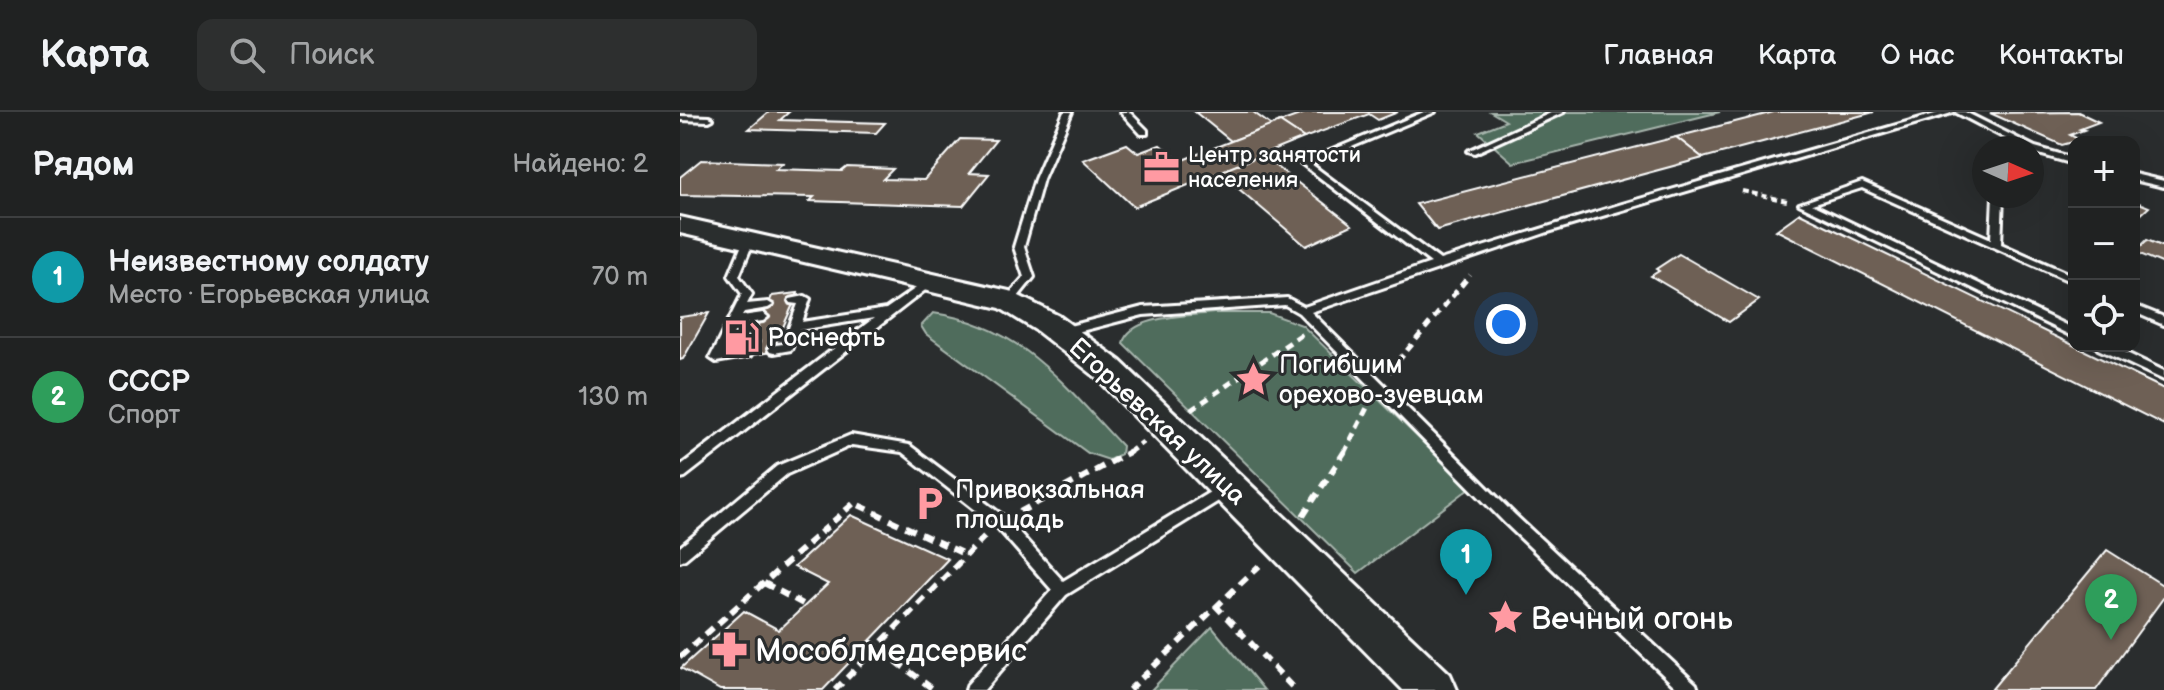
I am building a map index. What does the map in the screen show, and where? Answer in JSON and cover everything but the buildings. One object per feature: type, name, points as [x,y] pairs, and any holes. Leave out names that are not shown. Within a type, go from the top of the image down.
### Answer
[{"type":"main road","name":"Егорьевская улица","points":[[680,225],[1009,301],[1062,332],[1108,369],[1231,486],[1285,544],[1434,690]]},
{"type":"lane","points":[[1009,301],[1029,277],[1019,247],[1039,179],[1068,112]]},
{"type":"lane","points":[[1125,112],[1144,132]]},
{"type":"lane","points":[[1431,112],[1305,163],[1437,263]]},
{"type":"lane","points":[[1472,151],[1560,112]]},
{"type":"lane","points":[[1303,311],[1497,244],[1951,112]]},
{"type":"lane","points":[[1959,112],[2005,136]]},
{"type":"lane","points":[[680,118],[709,119]]},
{"type":"lane","points":[[2044,154],[2068,160]]},
{"type":"lane","points":[[2140,178],[2164,184]]},
{"type":"lane","points":[[1804,204],[1862,185],[2068,277]]},
{"type":"lane","points":[[1804,204],[2068,330]]},
{"type":"lane","points":[[1996,245],[1998,208]]},
{"type":"lane","points":[[746,353],[716,358],[747,294],[734,276],[749,240]]},
{"type":"lane","points":[[680,473],[929,282]]},
{"type":"lane","points":[[1062,332],[1143,311],[1287,301],[1303,311],[1510,519],[1690,690]]},
{"type":"lane","points":[[739,309],[768,305]]},
{"type":"lane","points":[[795,308],[784,338],[889,313]]},
{"type":"lane","points":[[2140,311],[2164,321]]},
{"type":"lane","points":[[734,321],[763,317]]},
{"type":"lane","points":[[722,346],[752,342]]},
{"type":"lane","points":[[2114,352],[2164,376]]},
{"type":"lane","points":[[680,555],[782,470],[851,440],[905,448],[1001,522],[1061,590]]},
{"type":"lane","points":[[974,690],[1061,590],[1231,486]]},
{"type":"path","points":[[1699,183],[1804,204]]},
{"type":"path","points":[[1129,690],[1215,605],[1285,544],[1342,456],[1378,386],[1497,244]]},
{"type":"path","points":[[680,657],[854,503],[964,554],[835,690]]},
{"type":"path","points":[[764,583],[805,605]]},
{"type":"path","points":[[1215,605],[1295,690]]},
{"type":"path","points":[[869,641],[934,690]]},
{"type":"green space","points":[[1491,112],[1720,112],[1513,163],[1478,132],[1506,121]]},
{"type":"green space","points":[[933,313],[992,330],[1017,344],[1060,380],[1122,446],[1121,454],[1109,460],[1088,453],[926,334],[921,326]]},
{"type":"green space","points":[[1214,313],[1269,313],[1302,325],[1470,488],[1358,573],[1123,343],[1128,334],[1149,322]]},
{"type":"green space","points":[[1212,627],[1264,690],[1151,690]]},
{"type":"place","name":"Центр занятости населения","points":[[1162,167]]},
{"type":"place","name":"Роснефть","points":[[741,337]]},
{"type":"place","name":"Погибшим орехово-зуевцам","points":[[1253,379]]},
{"type":"place","name":"Привокзальная площадь","points":[[929,504]]},
{"type":"place","name":"Неизвестному солдату","points":[[1466,595]]},
{"type":"place","name":"Вечный огонь","points":[[1505,618]]},
{"type":"place","name":"СССР","points":[[2111,640]]},
{"type":"place","name":"Мособлмедсервис","points":[[729,650]]}]
